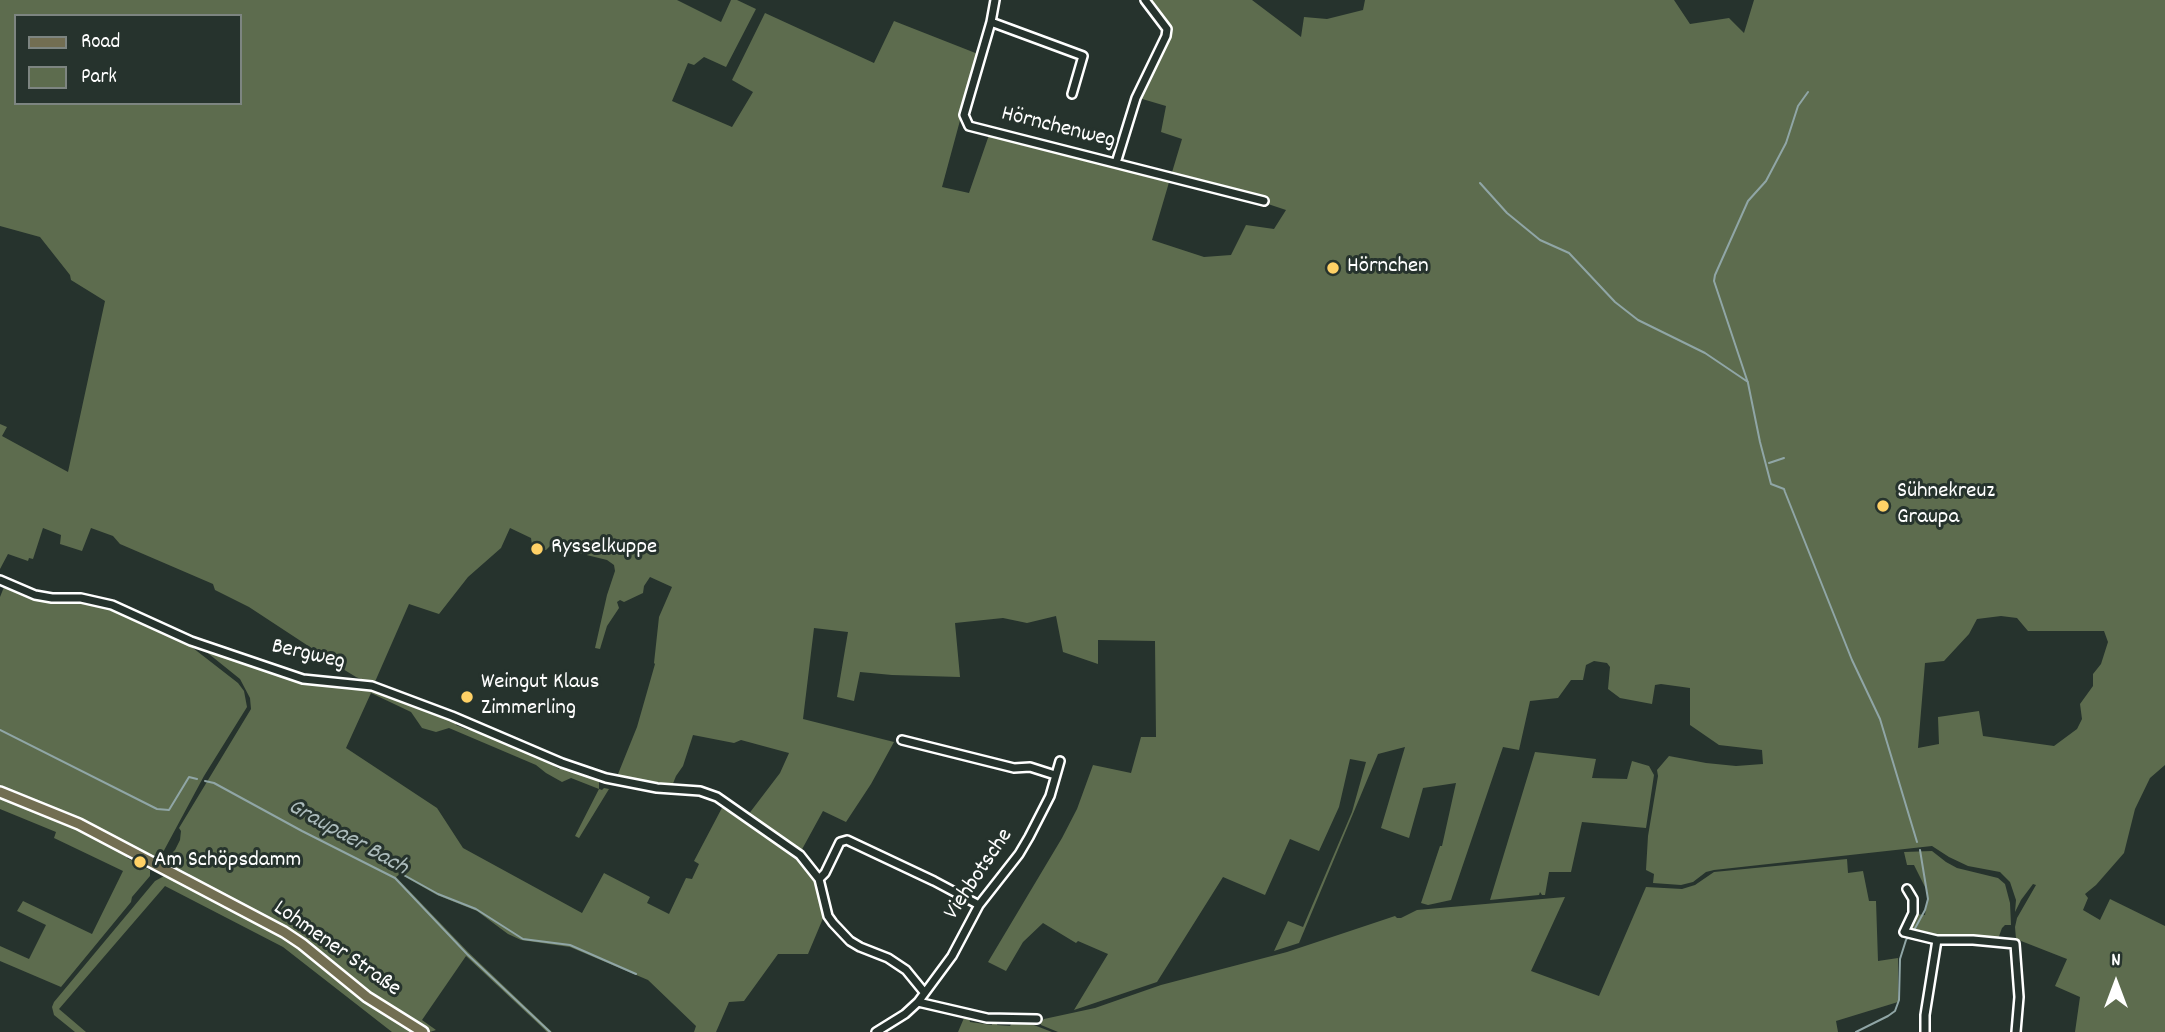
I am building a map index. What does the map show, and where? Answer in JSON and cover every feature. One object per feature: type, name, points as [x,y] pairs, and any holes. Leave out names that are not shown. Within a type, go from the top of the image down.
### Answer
[{"type":"main road","name":"Lohmener Straße","points":[[0,792],[79,824],[284,932],[367,997],[423,1032]]},
{"type":"street","name":"Hörnchenweg","points":[[995,0],[964,115],[969,126],[1265,201]]},
{"type":"street","points":[[1116,163],[1136,98],[1166,36],[1167,29],[1145,0]]},
{"type":"street","points":[[991,22],[1083,56],[1072,94]]},
{"type":"street","name":"Bergweg","points":[[0,580],[35,596],[81,598],[112,605],[191,641],[303,679],[372,686],[452,716],[562,763],[606,778],[657,788],[700,791],[718,797],[800,855],[819,879]]},
{"type":"street","points":[[902,740],[1014,768],[1030,768],[1055,775]]},
{"type":"street","name":"Viehbotsche","points":[[918,1002],[952,956],[979,905],[1019,854],[1050,796],[1060,761]]},
{"type":"street","points":[[924,992],[906,970],[888,958],[850,941],[828,916],[819,879],[825,873],[840,842],[847,840],[979,905]]},
{"type":"street","points":[[1907,889],[1913,899],[1913,913],[1904,932],[1937,940],[2014,944],[2019,997],[2016,1032]]},
{"type":"street","points":[[1925,1032],[1925,1015],[1937,940]]},
{"type":"street","points":[[876,1032],[905,1014],[918,1002],[987,1018],[1037,1019]]},
{"type":"green space","points":[[0,0],[677,0],[721,22],[731,0],[737,0],[756,9],[726,67],[704,57],[694,65],[688,63],[672,101],[732,127],[753,92],[732,80],[765,13],[874,63],[894,21],[978,54],[942,187],[969,193],[989,135],[1170,179],[1182,139],[1161,132],[1166,106],[1139,98],[1169,32],[1147,0],[1252,0],[1301,37],[1304,17],[1327,19],[1363,10],[1365,0],[1674,0],[1690,24],[1729,18],[1744,33],[1754,0],[2165,0],[2165,765],[2150,778],[2135,809],[2124,853],[2085,894],[2088,898],[2083,910],[2100,920],[2110,899],[2165,926],[2165,1032],[2075,1032],[2080,997],[2055,986],[2067,959],[2016,939],[2017,918],[2036,885],[2033,884],[2015,912],[2016,900],[2010,882],[2000,872],[1968,866],[1932,846],[1714,870],[1706,872],[1693,882],[1681,885],[1653,883],[1654,874],[1646,870],[1657,770],[1669,756],[1736,766],[1763,764],[1762,750],[1719,745],[1690,725],[1690,688],[1655,685],[1652,704],[1620,698],[1608,689],[1610,667],[1607,663],[1594,661],[1586,665],[1583,680],[1571,680],[1558,698],[1530,701],[1519,750],[1503,747],[1451,900],[1428,905],[1421,903],[1442,846],[1456,783],[1423,788],[1409,838],[1381,828],[1405,747],[1378,754],[1299,943],[1274,951],[1288,921],[1303,927],[1352,812],[1366,762],[1350,759],[1339,807],[1319,851],[1290,839],[1265,895],[1223,877],[1157,982],[1074,1010],[1108,954],[1078,941],[1076,943],[1043,923],[1023,942],[1006,971],[988,962],[1062,838],[1077,809],[1093,765],[1131,773],[1141,737],[1156,737],[1155,641],[1098,640],[1098,664],[1063,652],[1056,616],[1027,623],[1003,618],[955,623],[960,677],[860,672],[854,701],[837,697],[848,632],[814,628],[803,719],[894,742],[846,822],[823,811],[800,853],[748,815],[780,773],[789,753],[741,740],[734,743],[693,735],[683,766],[672,786],[616,779],[637,727],[655,664],[659,617],[672,587],[650,577],[643,593],[624,602],[617,602],[619,608],[607,626],[600,649],[595,648],[615,571],[614,565],[607,560],[550,546],[546,550],[538,551],[532,545],[531,538],[510,528],[501,548],[468,577],[439,614],[409,604],[374,684],[356,677],[249,607],[215,590],[213,584],[120,544],[113,536],[91,528],[82,551],[60,544],[61,535],[43,528],[33,559],[29,558],[28,561],[8,554],[0,569],[0,424],[7,427],[2,436],[68,472],[105,301],[71,280],[70,275],[40,237],[0,226]],"holes":[[[1170,179],[1286,210],[1274,229],[1246,225],[1231,255],[1204,257],[1152,240]],[[2001,616],[2017,618],[2028,631],[2104,631],[2108,642],[2101,664],[2093,674],[2093,686],[2080,704],[2082,719],[2077,729],[2054,746],[1983,736],[1979,711],[1938,717],[1939,744],[1918,748],[1925,663],[1944,661],[1969,634],[1977,619]]]},
{"type":"green space","points":[[4,587],[34,599],[103,604],[184,641],[238,683],[244,691],[247,707],[157,859],[67,814],[0,788],[0,597]]},
{"type":"green space","points":[[199,646],[303,681],[372,689],[456,720],[456,725],[468,730],[471,726],[554,762],[554,766],[559,769],[561,767],[599,780],[599,789],[571,778],[562,782],[536,765],[449,728],[436,732],[422,728],[411,712],[371,693],[346,748],[437,808],[463,848],[582,913],[604,873],[650,897],[647,903],[669,914],[686,878],[692,879],[699,864],[694,861],[724,804],[799,856],[817,881],[824,916],[808,954],[778,954],[744,1001],[729,1002],[716,1032],[694,1032],[696,1026],[648,980],[570,947],[521,940],[508,934],[477,911],[437,895],[400,874],[396,877],[468,952],[552,1032],[547,1032],[466,956],[422,1020],[436,1030],[430,1032],[365,991],[309,945],[187,878],[189,874],[164,861],[175,850],[180,840],[179,828],[251,709],[250,698],[240,679]]},
{"type":"green space","points":[[1535,752],[1596,759],[1592,778],[1627,779],[1632,761],[1649,766],[1654,775],[1646,828],[1582,822],[1571,872],[1549,872],[1545,895],[1540,892],[1539,895],[1490,900]]},
{"type":"green space","points":[[599,789],[609,789],[579,838],[575,836]]},
{"type":"green space","points":[[0,796],[76,827],[128,854],[127,858],[150,870],[150,876],[132,897],[131,902],[61,987],[0,961],[0,946],[29,959],[46,925],[17,911],[23,901],[92,934],[123,871],[54,838],[56,832],[0,809]]},
{"type":"green space","points":[[1932,851],[1957,868],[1998,878],[2005,884],[2010,903],[2011,925],[2002,928],[1998,939],[1941,937],[1909,931],[1916,914],[1925,915],[1928,893],[1914,865],[1907,865],[1904,852]]},
{"type":"green space","points":[[1847,859],[1848,873],[1863,871],[1869,901],[1876,901],[1878,961],[1898,958],[1898,1002],[1836,1021],[1838,1032],[1058,1032],[1040,1023],[1044,1019],[1095,1008],[1161,985],[1287,952],[1395,916],[1401,918],[1417,910],[1565,897],[1531,971],[1599,996],[1646,887],[1682,889],[1695,885],[1714,872]]},
{"type":"green space","points":[[166,875],[291,941],[416,1032],[392,1032],[283,947],[165,886],[59,1009],[86,1032],[75,1032],[54,1015],[54,1002],[155,881]]},
{"type":"green space","points":[[966,1016],[970,1022],[992,1025],[991,1020],[998,1021],[997,1025],[1010,1026],[1013,1021],[1026,1022],[1052,1032],[958,1032]]},
{"type":"waterway","points":[[1808,92],[1798,106],[1786,143],[1766,181],[1748,201],[1714,281],[1748,383],[1771,484],[1784,489],[1852,660],[1880,719],[1917,842]]},
{"type":"waterway","points":[[1480,183],[1507,213],[1540,240],[1569,253],[1615,302],[1638,320],[1705,353],[1748,382]]},
{"type":"waterway","points":[[1769,463],[1784,458]]},
{"type":"waterway","name":"Graupaer Bach","points":[[0,730],[157,809],[169,810],[189,777],[197,779]]},
{"type":"waterway","name":"Graupaer Bach","points":[[205,781],[214,783],[395,878],[467,954],[550,1032]]},
{"type":"waterway","points":[[1913,932],[1928,899],[1920,850]]},
{"type":"waterway","points":[[402,874],[438,894],[476,909],[523,939],[570,945],[636,974]]},
{"type":"waterway","points":[[1856,1032],[1895,1011],[1899,1000],[1900,959],[1909,936]]},
{"type":"place","name":"Hörnchen","points":[[1333,268]]},
{"type":"place","name":"Sühnekreuz Graupa","points":[[1883,506]]},
{"type":"place","name":"Rysselkuppe","points":[[537,549]]},
{"type":"place","name":"Weingut Klaus Zimmerling","points":[[467,697]]},
{"type":"place","name":"Am Schöpsdamm","points":[[140,862]]}]
